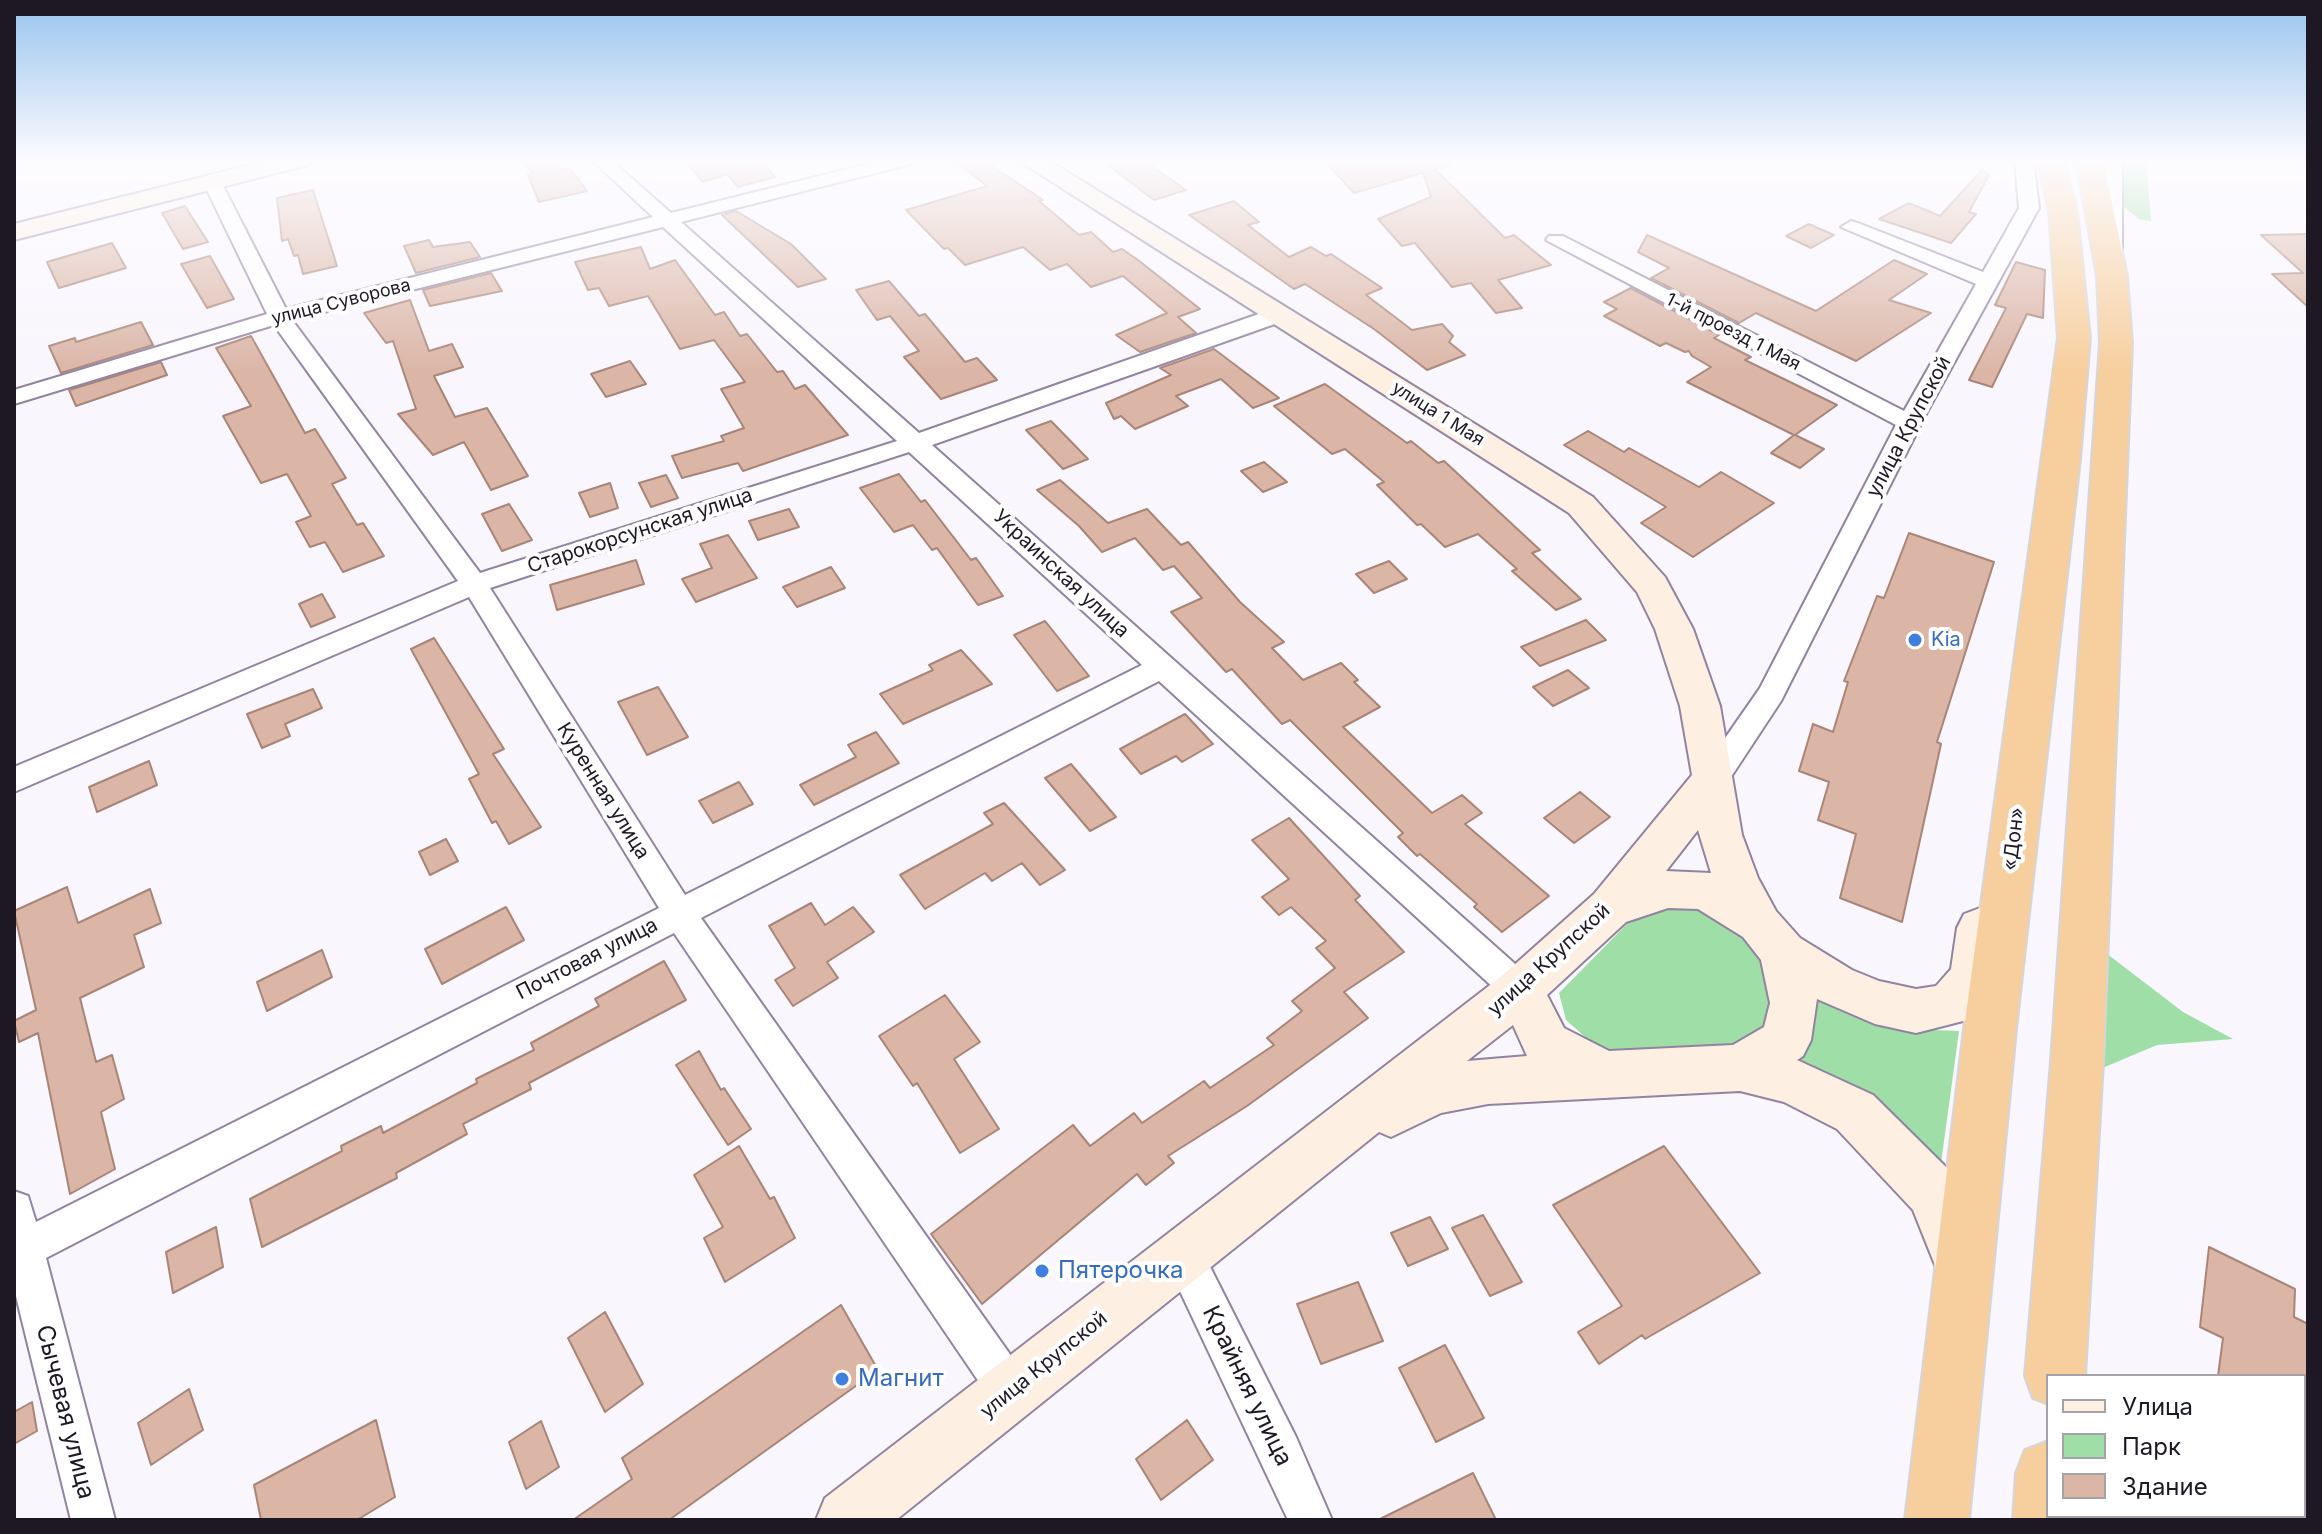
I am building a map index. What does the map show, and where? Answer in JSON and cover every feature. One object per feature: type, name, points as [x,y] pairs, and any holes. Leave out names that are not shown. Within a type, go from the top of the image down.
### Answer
[{"type":"highway","name":"«Дон»","points":[[1937,1520],[2014,837],[2062,459],[2074,338],[2065,232]]},
{"type":"highway","points":[[2055,1374],[2116,343],[2112,276],[2103,232]]},
{"type":"street","name":"Куренная улица","points":[[237,232],[279,317],[474,584],[679,913],[1011,1392]]},
{"type":"street","name":"улица Суворова","points":[[14,397],[279,317],[624,232]]},
{"type":"street","name":"Украинская улица","points":[[679,232],[917,442],[1520,990]]},
{"type":"street","name":"улица 1 Мая","points":[[1145,232],[1581,505],[1652,586],[1674,629],[1700,706],[1714,778],[1720,835],[1737,883],[1772,939]]},
{"type":"street","points":[[1863,232],[1988,281]]},
{"type":"street","name":"улица Крупской","points":[[847,1520],[1182,1253],[1520,990],[1610,908],[1714,778],[1771,694],[1910,423],[2016,232]]},
{"type":"street","points":[[2112,232],[2112,276]]},
{"type":"street","name":"1-й проезд 1 Мая","points":[[1556,240],[1910,423]]},
{"type":"street","name":"Старокорсунская улица","points":[[14,780],[474,584],[917,442],[1278,315]]},
{"type":"street","name":"Почтовая улица","points":[[17,1238],[679,913],[1162,667]]},
{"type":"street","points":[[1610,908],[1668,889],[1706,890],[1835,985],[1875,1002],[1916,1011],[1950,1005],[1974,977],[1989,853],[2014,837]]},
{"type":"street","points":[[1740,1068],[1786,1040],[1794,1003],[1772,939]]},
{"type":"street","points":[[1520,990],[1547,1044],[1610,1077]]},
{"type":"street","points":[[1309,1156],[1433,1091],[1488,1081],[1740,1068],[1792,1081],[1855,1112],[1933,1192],[1966,1273]]},
{"type":"street","name":"Сычевая улица","points":[[17,1238],[93,1520]]},
{"type":"street","name":"Крайняя улица","points":[[1182,1253],[1281,1452],[1310,1520]]},
{"type":"green space","points":[[1678,899],[1735,918],[1778,968],[1780,1022],[1726,1048],[1600,1050],[1566,1020],[1559,993],[1628,923]]},
{"type":"green space","points":[[2102,950],[2183,1012],[2233,1039],[2157,1045],[2100,1069]]},
{"type":"green space","points":[[1805,988],[1884,1028],[1959,1031],[1939,1178],[1783,1063]]},
{"type":"building","points":[[173,232],[201,232],[208,242],[183,249]]},
{"type":"building","points":[[281,232],[326,232],[337,266],[303,274],[298,255],[294,256],[288,239],[282,241]]},
{"type":"building","points":[[740,232],[770,232],[791,244],[826,279],[798,287]]},
{"type":"building","points":[[927,232],[1075,232],[1079,235],[1091,232],[1113,252],[1122,249],[1138,260],[1200,309],[1178,317],[1196,333],[1140,352],[1116,335],[1167,313],[1123,276],[1091,287],[1067,264],[1050,270],[1023,247],[965,265],[948,248],[944,249]]},
{"type":"building","points":[[1213,232],[1256,232],[1289,257],[1311,247],[1326,256],[1331,254],[1382,288],[1366,295],[1412,330],[1442,324],[1453,336],[1449,342],[1465,355],[1427,370],[1374,329],[1305,284],[1294,289]]},
{"type":"building","points":[[1389,232],[1498,232],[1505,238],[1514,235],[1551,265],[1498,280],[1522,308],[1496,313],[1471,283],[1452,287],[1415,243],[1402,246]]},
{"type":"building","points":[[1794,232],[1826,232],[1834,235],[1811,248],[1786,236]]},
{"type":"building","points":[[1917,232],[1961,232],[1951,243]]},
{"type":"building","points":[[2308,234],[2308,307],[2272,274],[2303,273],[2261,235]]},
{"type":"building","points":[[1647,235],[1816,311],[1894,260],[1927,274],[1889,300],[1931,313],[1856,361],[1756,313],[1739,323],[1651,278],[1669,268],[1638,252]]},
{"type":"building","points":[[429,240],[433,247],[470,242],[480,257],[416,273],[404,246]]},
{"type":"building","points":[[112,243],[126,268],[59,288],[47,262]]},
{"type":"building","points":[[641,247],[650,269],[675,260],[715,315],[724,312],[740,336],[747,334],[777,372],[783,371],[795,389],[805,385],[848,435],[743,471],[738,463],[682,478],[672,456],[724,441],[721,436],[744,428],[721,389],[745,382],[714,340],[680,349],[648,296],[609,306],[599,288],[588,290],[575,262]]},
{"type":"building","points":[[210,256],[234,299],[207,308],[181,264]]},
{"type":"building","points":[[2016,262],[2045,270],[2043,318],[2027,314],[1992,387],[1969,380],[2006,308],[1995,305]]},
{"type":"building","points":[[491,273],[502,291],[430,306],[423,290]]},
{"type":"building","points":[[889,281],[919,316],[925,314],[965,362],[977,358],[997,380],[941,399],[904,357],[919,351],[890,316],[877,320],[856,290]]},
{"type":"building","points":[[1631,288],[1719,335],[1714,338],[1751,357],[1745,360],[1837,405],[1795,435],[1824,449],[1800,468],[1771,453],[1794,435],[1687,382],[1711,367],[1689,351],[1666,343],[1660,346],[1604,316],[1617,309],[1604,302]]},
{"type":"building","points":[[410,300],[429,351],[452,344],[463,367],[434,376],[455,417],[487,408],[528,476],[491,490],[464,442],[433,455],[398,414],[416,409],[393,341],[386,343],[364,313]]},
{"type":"building","points":[[141,322],[153,345],[61,373],[49,346],[75,338],[76,342]]},
{"type":"building","points":[[251,336],[305,433],[315,429],[346,478],[332,484],[357,525],[363,523],[384,556],[343,572],[325,542],[310,547],[296,522],[311,516],[287,474],[261,483],[223,416],[251,406],[216,348]]},
{"type":"building","points":[[1214,349],[1279,398],[1253,408],[1221,379],[1176,396],[1188,406],[1135,429],[1121,416],[1114,419],[1106,403],[1171,375],[1160,368]]},
{"type":"building","points":[[630,361],[646,384],[606,397],[591,374]]},
{"type":"building","points":[[161,362],[167,375],[76,406],[69,390]]},
{"type":"building","points":[[1325,384],[1407,443],[1411,441],[1438,463],[1444,461],[1540,550],[1532,553],[1581,599],[1556,610],[1512,571],[1517,569],[1478,534],[1445,547],[1421,524],[1417,525],[1377,485],[1384,482],[1345,449],[1332,454],[1274,406]]},
{"type":"building","points":[[1051,421],[1088,459],[1063,469],[1026,430]]},
{"type":"building","points":[[1588,431],[1624,452],[1629,448],[1699,487],[1721,472],[1774,503],[1693,557],[1641,523],[1666,507],[1564,445]]},
{"type":"building","points":[[1264,462],[1287,482],[1263,492],[1241,471]]},
{"type":"building","points":[[899,474],[921,502],[925,500],[971,560],[976,558],[1003,596],[978,605],[937,548],[932,550],[913,525],[894,532],[860,488]]},
{"type":"building","points":[[666,475],[678,498],[651,507],[639,483]]},
{"type":"building","points":[[1060,480],[1108,523],[1147,509],[1181,545],[1188,542],[1240,602],[1284,642],[1272,648],[1303,680],[1341,663],[1358,680],[1354,682],[1380,707],[1343,727],[1432,813],[1462,795],[1482,813],[1465,824],[1549,896],[1502,932],[1474,907],[1477,904],[1398,837],[1403,833],[1290,720],[1282,724],[1232,669],[1226,672],[1171,612],[1202,598],[1174,566],[1163,570],[1135,538],[1102,552],[1079,526],[1037,490]]},
{"type":"building","points":[[610,483],[618,508],[590,517],[579,493]]},
{"type":"building","points":[[509,504],[532,540],[502,551],[482,514]]},
{"type":"building","points":[[789,509],[799,527],[758,540],[749,521]]},
{"type":"building","points":[[1909,533],[1994,562],[1937,742],[1941,744],[1902,922],[1840,898],[1856,834],[1818,820],[1829,782],[1799,771],[1813,724],[1833,732],[1848,682],[1844,681],[1877,596],[1884,598]]},
{"type":"building","points":[[728,535],[757,578],[696,602],[682,579],[712,568],[700,544]]},
{"type":"building","points":[[636,560],[644,584],[557,610],[550,585]]},
{"type":"building","points":[[1389,561],[1407,579],[1374,593],[1356,574]]},
{"type":"building","points":[[831,567],[845,588],[797,607],[783,587]]},
{"type":"building","points":[[322,594],[335,617],[311,627],[299,604]]},
{"type":"building","points":[[1586,620],[1606,640],[1540,666],[1521,647]]},
{"type":"building","points":[[1045,621],[1089,676],[1057,691],[1014,635]]},
{"type":"building","points":[[434,638],[504,749],[493,754],[541,827],[509,844],[496,821],[492,823],[469,779],[479,774],[411,649]]},
{"type":"building","points":[[961,650],[992,684],[903,724],[880,694],[933,670],[929,665]]},
{"type":"building","points":[[1568,670],[1589,688],[1553,706],[1533,687]]},
{"type":"building","points":[[658,687],[688,737],[647,755],[618,702]]},
{"type":"building","points":[[313,689],[322,708],[285,724],[290,736],[262,748],[247,714]]},
{"type":"building","points":[[1185,714],[1213,744],[1182,762],[1176,756],[1141,774],[1120,749]]},
{"type":"building","points":[[876,732],[899,763],[814,805],[800,785],[856,757],[848,745]]},
{"type":"building","points":[[149,761],[157,785],[97,812],[89,787]]},
{"type":"building","points":[[1071,764],[1116,817],[1090,831],[1045,778]]},
{"type":"building","points":[[739,782],[753,804],[713,823],[699,801]]},
{"type":"building","points":[[1580,792],[1610,817],[1574,843],[1544,818]]},
{"type":"building","points":[[1004,803],[1065,870],[1040,885],[1022,863],[992,881],[985,873],[925,909],[900,875],[993,824],[984,813]]},
{"type":"building","points":[[1289,818],[1360,896],[1355,900],[1404,952],[1344,992],[1368,1018],[1247,1106],[1168,1156],[1174,1163],[1146,1185],[1137,1174],[982,1304],[931,1234],[1073,1125],[1090,1146],[1134,1113],[1142,1123],[1204,1081],[1210,1088],[1274,1045],[1267,1038],[1302,1011],[1292,1001],[1335,968],[1316,948],[1326,941],[1291,907],[1279,915],[1262,897],[1289,879],[1252,840]]},
{"type":"building","points":[[446,839],[458,861],[430,875],[419,852]]},
{"type":"building","points":[[67,887],[78,923],[150,889],[161,923],[134,935],[144,967],[80,998],[96,1062],[112,1055],[124,1099],[101,1112],[115,1169],[70,1194],[38,1033],[19,1042],[14,1021],[36,1010],[14,911]]},
{"type":"building","points":[[811,903],[825,925],[853,907],[874,932],[827,962],[838,978],[793,1006],[775,980],[795,968],[769,926]]},
{"type":"building","points":[[506,907],[524,940],[442,984],[425,949]]},
{"type":"building","points":[[322,950],[332,977],[267,1011],[257,982]]},
{"type":"building","points":[[664,961],[686,1000],[529,1083],[531,1089],[463,1124],[467,1134],[396,1173],[397,1178],[262,1247],[250,1199],[342,1151],[341,1146],[381,1126],[383,1133],[477,1083],[476,1079],[534,1050],[531,1043],[599,1006],[595,999]]},
{"type":"building","points":[[945,995],[980,1042],[954,1059],[999,1129],[960,1153],[917,1083],[913,1086],[879,1036]]},
{"type":"building","points":[[699,1051],[721,1090],[724,1088],[751,1129],[728,1145],[676,1065]]},
{"type":"building","points":[[739,1146],[770,1199],[774,1197],[795,1238],[725,1282],[704,1238],[723,1227],[694,1175]]},
{"type":"building","points":[[1664,1146],[1760,1273],[1645,1339],[1642,1335],[1599,1364],[1578,1332],[1622,1306],[1553,1205]]},
{"type":"building","points":[[1483,1215],[1522,1282],[1490,1296],[1452,1228]]},
{"type":"building","points":[[1430,1217],[1448,1249],[1408,1266],[1391,1233]]},
{"type":"building","points":[[216,1227],[223,1267],[173,1293],[166,1252]]},
{"type":"building","points":[[2209,1247],[2295,1289],[2294,1317],[2308,1324],[2308,1376],[2218,1374],[2223,1338],[2200,1327]]},
{"type":"building","points":[[1358,1282],[1383,1341],[1321,1364],[1297,1304]]},
{"type":"building","points":[[841,1305],[878,1370],[669,1520],[573,1520],[632,1479],[622,1458]]},
{"type":"building","points":[[605,1312],[643,1384],[605,1412],[568,1338]]},
{"type":"building","points":[[1445,1345],[1484,1418],[1436,1442],[1399,1368]]},
{"type":"building","points":[[189,1389],[203,1430],[151,1465],[138,1423]]},
{"type":"building","points":[[32,1402],[37,1431],[14,1444],[14,1412]]},
{"type":"building","points":[[376,1420],[395,1497],[357,1520],[261,1520],[254,1485]]},
{"type":"building","points":[[1187,1420],[1213,1460],[1161,1500],[1136,1459]]},
{"type":"building","points":[[541,1421],[559,1467],[526,1489],[509,1442]]},
{"type":"building","points":[[1473,1473],[1496,1520],[1378,1520]]},
{"type":"place","name":"Kia","points":[[1915,640]]},
{"type":"place","name":"Пятерочка","points":[[1042,1271]]},
{"type":"place","name":"Магнит","points":[[842,1379]]}]
